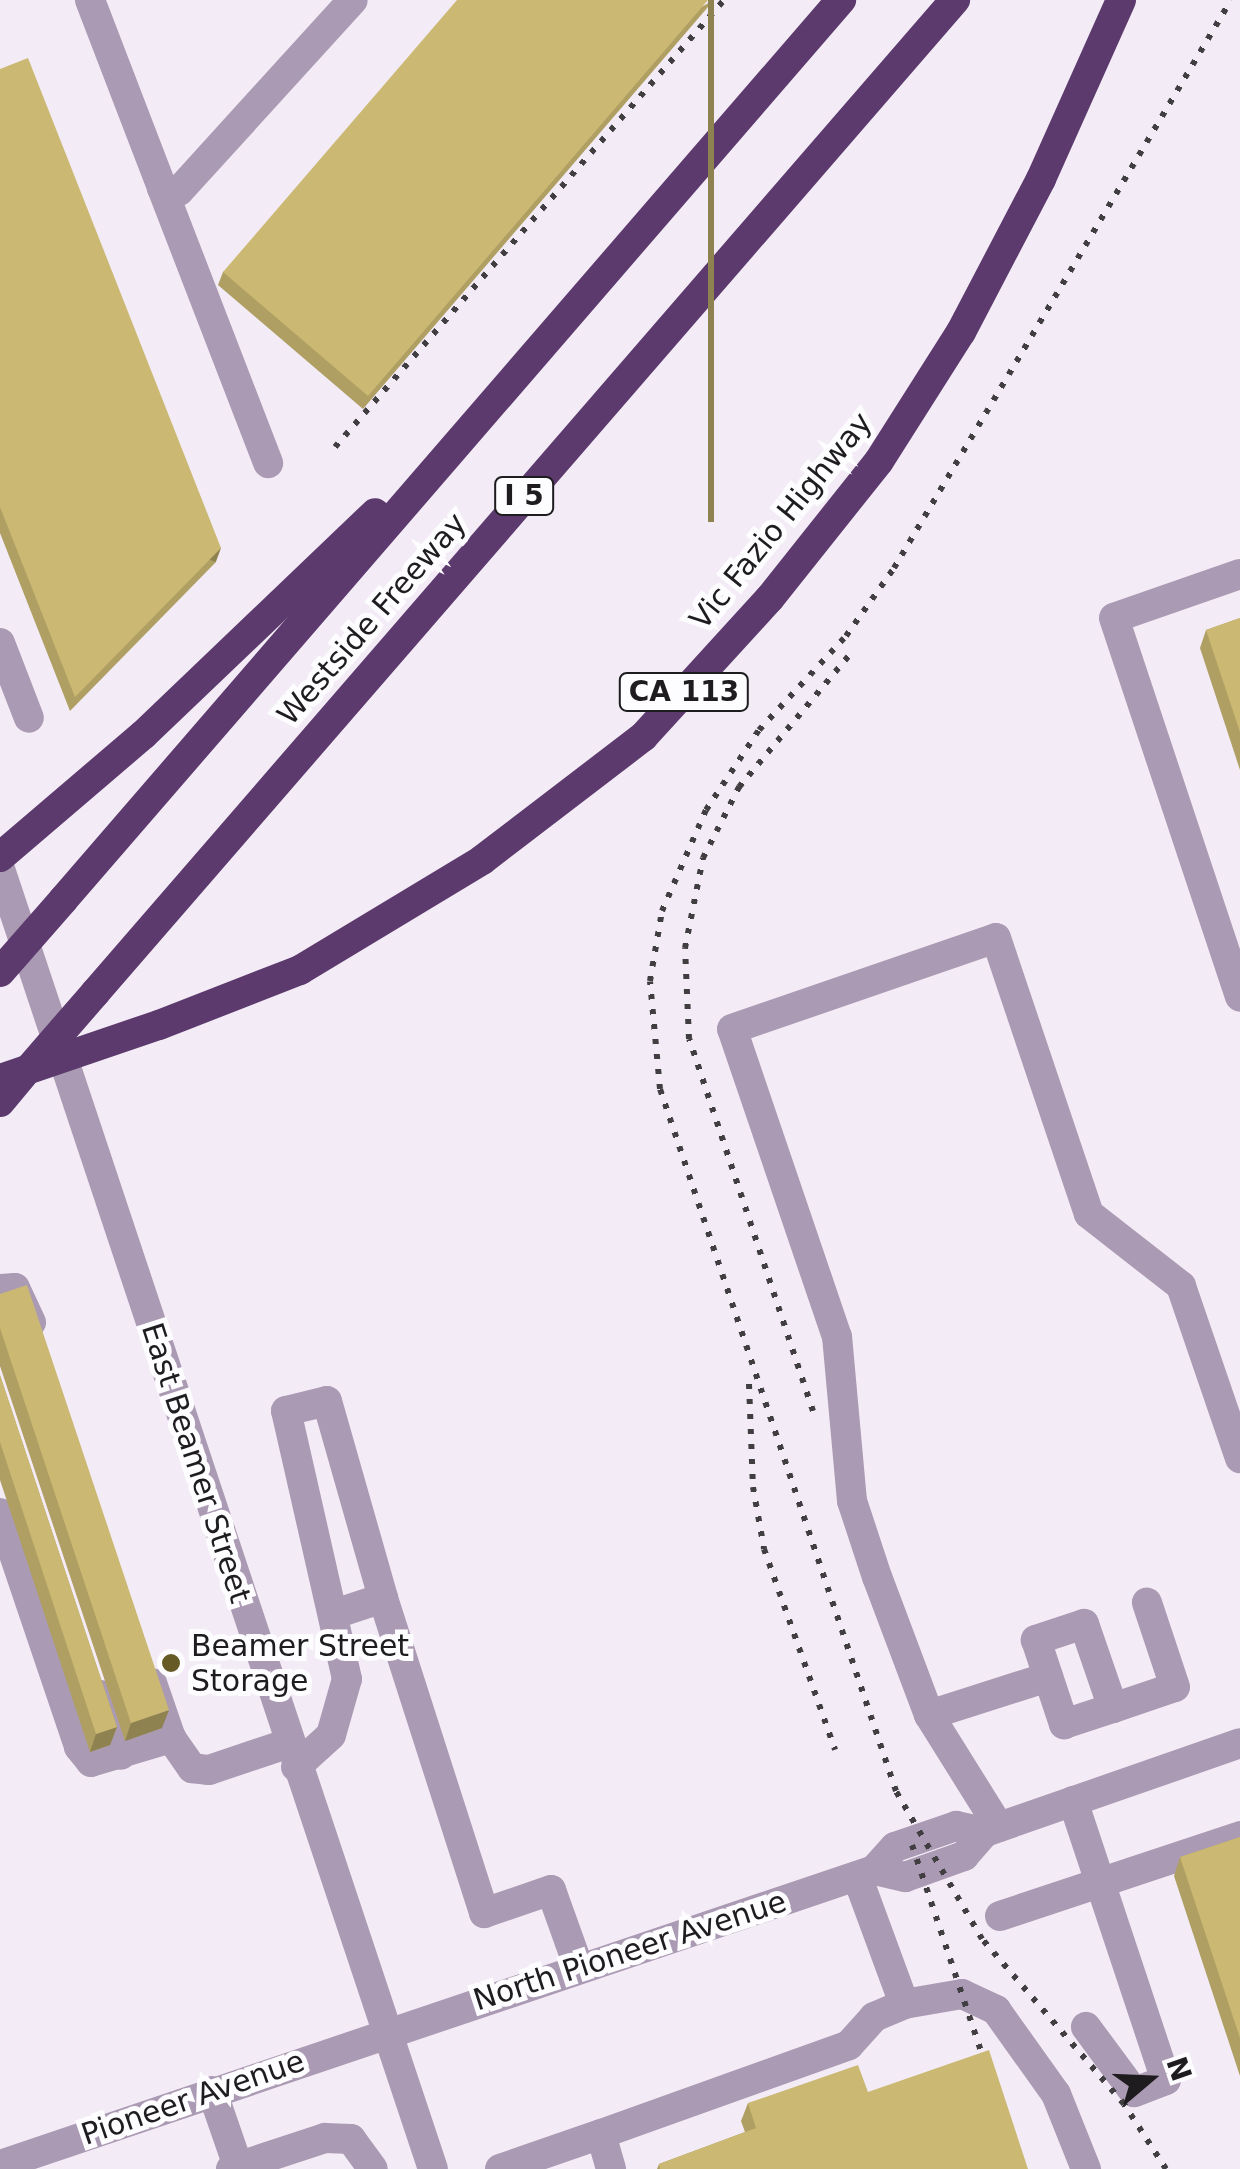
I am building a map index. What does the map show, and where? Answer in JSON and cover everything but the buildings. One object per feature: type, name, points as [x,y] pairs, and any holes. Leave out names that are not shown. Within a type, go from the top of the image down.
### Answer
[{"type":"highway","name":"Westside Freeway","points":[[0,972],[841,0]]},
{"type":"highway","name":"Westside Freeway","points":[[0,1102],[12,1077],[95,993],[955,0]]},
{"type":"highway","name":"Vic Fazio Highway","points":[[12,1077],[300,970],[482,860],[644,737],[770,598],[879,461],[970,315],[1041,179],[1121,0]]},
{"type":"highway","points":[[0,857],[38,827],[480,417]]},
{"type":"street","points":[[90,0],[268,463]]},
{"type":"street","points":[[162,188],[179,192],[353,0]]},
{"type":"street","points":[[1240,574],[1114,618],[1240,996]]},
{"type":"street","points":[[0,643],[29,718]]},
{"type":"street","name":"East Beamer Street","points":[[0,869],[292,1755],[434,2169]]},
{"type":"street","points":[[992,1830],[929,1715],[852,1502],[837,1337],[732,1028],[996,938],[1089,1214],[1181,1286],[1240,1458]]},
{"type":"street","points":[[0,1289],[14,1288],[23,1297],[42,1352]]},
{"type":"street","points":[[140,1646],[170,1738],[192,1768],[209,1770],[292,1755],[332,1735],[343,1710],[348,1679],[286,1411],[326,1401],[382,1598],[484,1913],[551,1890],[580,1968]]},
{"type":"street","points":[[0,1513],[79,1747],[91,1762],[170,1738]]},
{"type":"street","points":[[334,1614],[382,1598]]},
{"type":"street","points":[[1113,1708],[1084,1624],[1036,1640],[1064,1724],[1113,1708],[1175,1687],[1147,1603]]},
{"type":"street","points":[[91,1664],[121,1755]]},
{"type":"street","points":[[929,1715],[1048,1677]]},
{"type":"street","name":"North Pioneer Avenue","points":[[386,2033],[866,1873],[895,1846],[956,1826],[992,1830],[1240,1743]]},
{"type":"street","points":[[1073,1802],[1166,2080],[1134,2092],[1086,2027]]},
{"type":"street","points":[[1000,1916],[1240,1836]]},
{"type":"street","points":[[866,1873],[904,2004]]},
{"type":"street","points":[[500,2169],[849,2044],[874,2017],[904,2004],[962,1994],[996,2010],[1056,2094],[1086,2169]]},
{"type":"street","name":"Pioneer Avenue","points":[[1,2162],[386,2033]]},
{"type":"street","points":[[212,2091],[234,2168],[325,2138],[351,2139],[373,2169]]},
{"type":"street","points":[[601,2134],[611,2169]]},
{"type":"railway","points":[[335,447],[724,0]]},
{"type":"railway","points":[[1166,2169],[1124,2104],[982,1939],[896,1791],[660,1089],[650,981],[662,911],[706,810],[759,730],[846,636],[894,568],[1231,0]]},
{"type":"railway","points":[[813,1411],[689,1039],[685,948],[703,858],[739,787],[851,653]]},
{"type":"railway","points":[[749,1384],[753,1487],[764,1549],[835,1750]]},
{"type":"railway","points":[[912,1845],[990,2078]]},
{"type":"place","name":"Beamer Street Storage","points":[[171,1663]]}]
